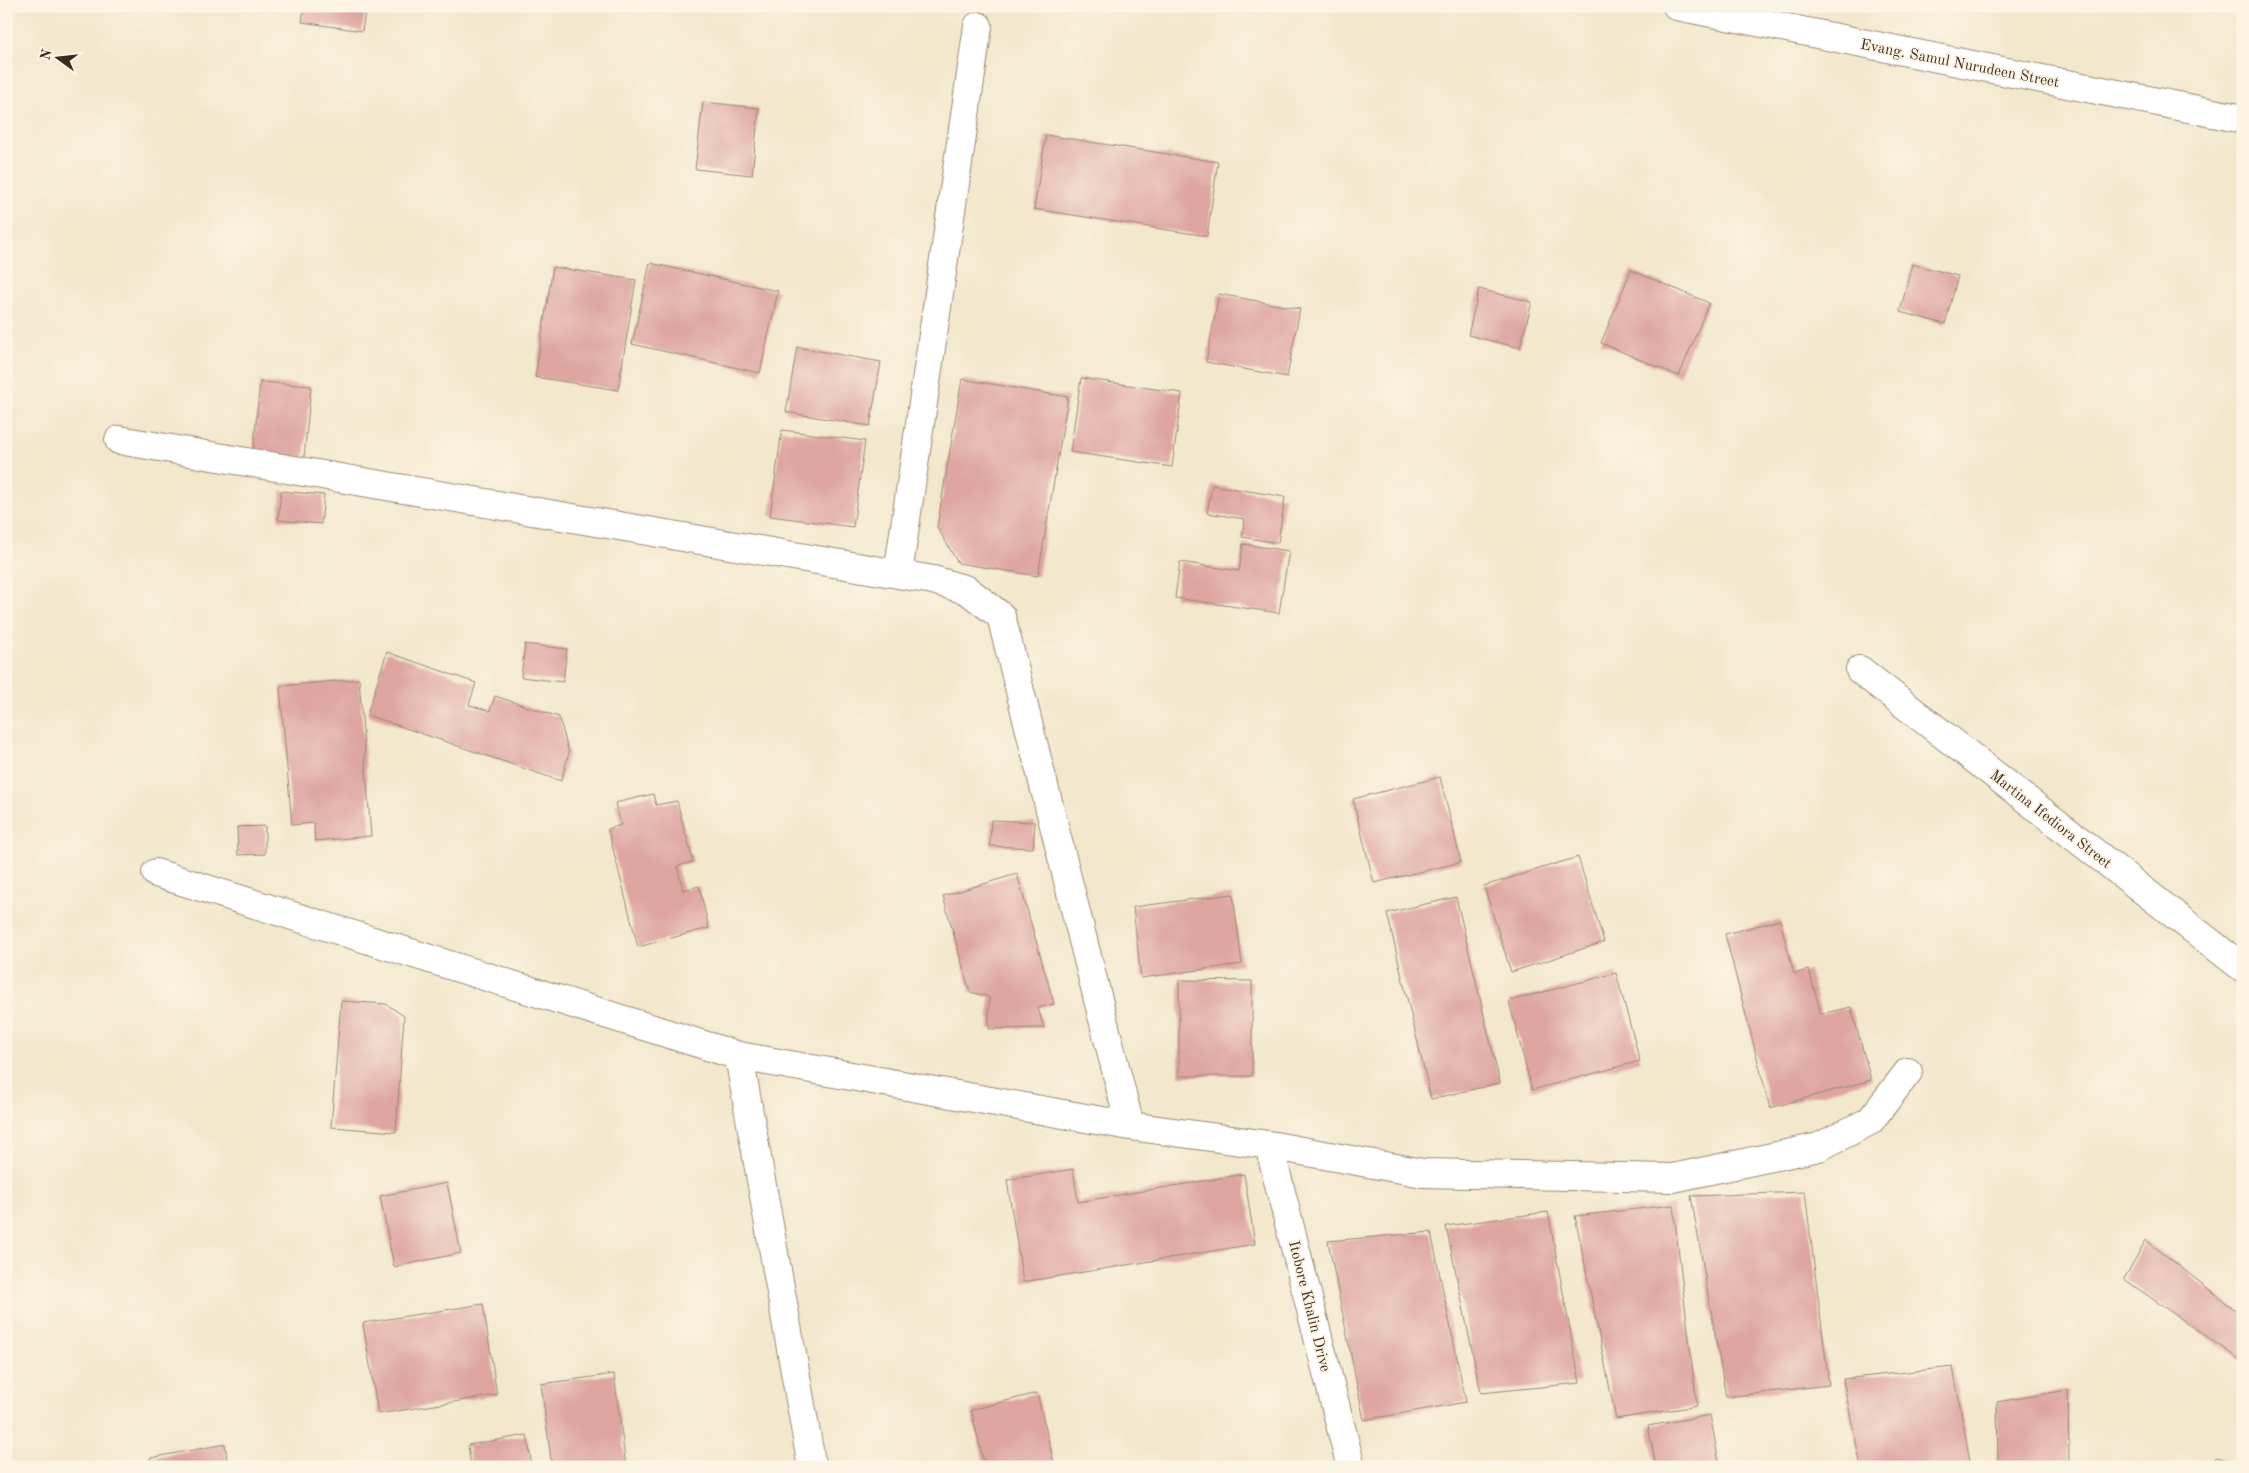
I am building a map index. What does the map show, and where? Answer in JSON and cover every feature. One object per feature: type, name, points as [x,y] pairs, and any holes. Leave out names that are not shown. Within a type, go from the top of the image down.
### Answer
[{"type":"street","name":"Evang. Samul Nurudeen Street","points":[[1677,6],[2243,119]]},
{"type":"street","points":[[898,574],[978,26]]},
{"type":"street","points":[[119,440],[934,580],[967,590],[1001,616],[1130,1126]]},
{"type":"street","name":"Martina Ifediora Street","points":[[1860,670],[2243,968]]},
{"type":"street","points":[[156,873],[739,1056],[1130,1126],[1269,1145],[1423,1173],[1673,1178],[1819,1147],[1870,1121],[1908,1072]]},
{"type":"street","points":[[739,1056],[812,1467]]},
{"type":"street","name":"Itobore Khalin Drive","points":[[1269,1145],[1351,1467]]},
{"type":"building","points":[[304,6],[366,6],[362,31],[302,22]]},
{"type":"building","points":[[703,102],[759,108],[752,175],[695,169]]},
{"type":"building","points":[[1046,135],[1218,162],[1207,236],[1034,209]]},
{"type":"building","points":[[650,263],[778,291],[760,373],[632,344]]},
{"type":"building","points":[[1912,264],[1958,276],[1945,324],[1900,312]]},
{"type":"building","points":[[553,267],[636,280],[618,390],[535,377]]},
{"type":"building","points":[[1631,270],[1709,303],[1679,376],[1601,343]]},
{"type":"building","points":[[1479,289],[1532,302],[1520,348],[1468,335]]},
{"type":"building","points":[[1219,294],[1300,309],[1287,377],[1206,362]]},
{"type":"building","points":[[797,347],[881,362],[870,426],[786,412]]},
{"type":"building","points":[[1081,378],[1182,393],[1172,467],[1070,452]]},
{"type":"building","points":[[962,379],[1068,397],[1038,576],[958,563],[937,527]]},
{"type":"building","points":[[260,382],[311,386],[304,458],[253,453]]},
{"type":"building","points":[[782,430],[865,441],[853,527],[770,516]]},
{"type":"building","points":[[1212,485],[1285,497],[1278,543],[1242,537],[1245,519],[1207,513]]},
{"type":"building","points":[[281,491],[324,495],[321,524],[278,520]]},
{"type":"building","points":[[1243,544],[1289,551],[1279,613],[1175,598],[1180,562],[1239,571]]},
{"type":"building","points":[[525,644],[567,649],[563,682],[521,677]]},
{"type":"building","points":[[387,652],[476,683],[469,705],[490,711],[495,696],[559,717],[569,753],[561,781],[367,715]]},
{"type":"building","points":[[359,679],[371,836],[315,841],[314,823],[292,825],[280,686]]},
{"type":"building","points":[[1440,777],[1461,862],[1374,883],[1353,799]]},
{"type":"building","points":[[653,794],[656,805],[677,801],[693,862],[677,866],[683,890],[699,886],[709,928],[638,947],[608,829],[621,825],[615,803]]},
{"type":"building","points":[[991,820],[1035,822],[1033,848],[990,846]]},
{"type":"building","points":[[265,826],[265,854],[238,855],[237,827]]},
{"type":"building","points":[[1578,857],[1604,942],[1511,972],[1484,886]]},
{"type":"building","points":[[1017,874],[1054,1004],[1038,1008],[1044,1028],[989,1029],[989,997],[970,992],[943,896]]},
{"type":"building","points":[[1233,894],[1242,964],[1141,978],[1133,907]]},
{"type":"building","points":[[1456,897],[1500,1083],[1431,1099],[1387,913]]},
{"type":"building","points":[[1780,920],[1794,974],[1809,970],[1821,1014],[1851,1007],[1871,1080],[1770,1108],[1725,934]]},
{"type":"building","points":[[1616,973],[1640,1061],[1532,1090],[1509,1001]]},
{"type":"building","points":[[1179,980],[1252,981],[1252,1076],[1179,1076]]},
{"type":"building","points":[[341,1001],[386,1004],[404,1016],[396,1132],[331,1127]]},
{"type":"building","points":[[1073,1169],[1078,1202],[1244,1174],[1255,1244],[1023,1282],[1007,1180]]},
{"type":"building","points":[[447,1183],[461,1253],[394,1267],[380,1196]]},
{"type":"building","points":[[1805,1192],[1829,1385],[1726,1397],[1691,1196]]},
{"type":"building","points":[[1673,1205],[1697,1406],[1616,1419],[1575,1216]]},
{"type":"building","points":[[1548,1212],[1580,1383],[1481,1393],[1446,1226]]},
{"type":"building","points":[[1431,1232],[1466,1402],[1364,1420],[1328,1241]]},
{"type":"building","points":[[2146,1240],[2243,1316],[2243,1362],[2124,1279]]},
{"type":"building","points":[[483,1304],[497,1395],[378,1414],[363,1323]]},
{"type":"building","points":[[1953,1367],[1971,1467],[1861,1467],[1843,1379]]},
{"type":"building","points":[[614,1374],[626,1467],[552,1467],[541,1384]]},
{"type":"building","points":[[2068,1390],[2069,1467],[1998,1467],[1997,1402]]},
{"type":"building","points":[[1037,1393],[1055,1467],[985,1467],[971,1410]]},
{"type":"building","points":[[1710,1415],[1720,1467],[1656,1467],[1648,1426]]},
{"type":"building","points":[[527,1435],[532,1467],[471,1467],[468,1445]]},
{"type":"building","points":[[225,1444],[228,1467],[151,1467],[150,1458]]},
{"type":"building","points":[[2216,1458],[2239,1466],[2239,1467],[2213,1467]]}]
